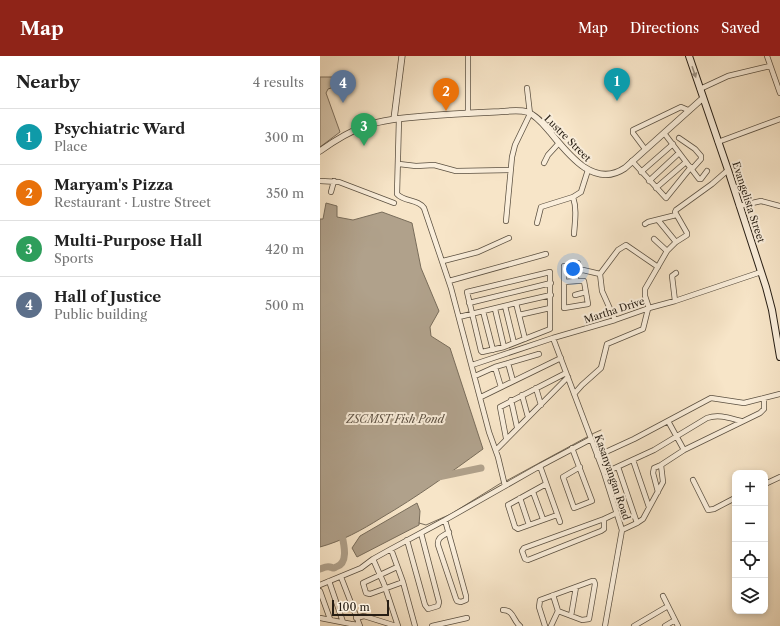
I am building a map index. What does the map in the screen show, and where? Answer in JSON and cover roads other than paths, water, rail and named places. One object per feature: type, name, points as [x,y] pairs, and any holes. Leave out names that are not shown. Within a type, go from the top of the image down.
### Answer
[{"type":"main road","name":"Evangelista Street","points":[[689,56],[761,272],[772,310],[780,357]]},
{"type":"street","points":[[402,56],[396,119],[399,164],[397,194],[422,206],[443,261],[481,397],[489,432],[496,450],[504,486]]},
{"type":"street","points":[[468,56],[468,113]]},
{"type":"street","points":[[767,56],[780,93]]},
{"type":"street","points":[[700,89],[728,76],[770,66]]},
{"type":"street","points":[[506,221],[510,170],[515,145],[530,114],[527,88]]},
{"type":"street","name":"Lustre Street","points":[[320,152],[337,139],[348,133],[366,126],[396,119],[468,113],[519,111],[530,114],[545,127],[581,165],[588,170],[599,174],[612,175],[621,171],[632,162],[703,98]]},
{"type":"street","points":[[645,149],[633,133],[633,130],[681,107],[688,110]]},
{"type":"street","points":[[718,142],[780,119]]},
{"type":"street","points":[[664,133],[700,180],[707,172]]},
{"type":"street","points":[[632,162],[665,198],[667,197],[691,168],[701,159],[701,156],[695,149],[680,138]]},
{"type":"street","points":[[544,163],[548,155],[559,143]]},
{"type":"street","points":[[641,172],[673,144]]},
{"type":"street","points":[[649,181],[680,153]]},
{"type":"street","points":[[656,188],[686,162]]},
{"type":"street","points":[[399,164],[416,166],[434,165],[456,171],[510,170]]},
{"type":"street","points":[[537,223],[541,207],[573,197],[581,192],[588,170]]},
{"type":"street","points":[[574,394],[600,368],[607,344],[643,330],[649,308],[645,296],[645,289],[667,251],[676,242],[687,235],[676,215],[676,210],[712,184],[728,170]]},
{"type":"street","points":[[320,181],[339,182],[394,203]]},
{"type":"street","points":[[331,192],[334,181]]},
{"type":"street","points":[[573,197],[576,204],[574,234]]},
{"type":"street","points":[[739,206],[761,201],[780,206]]},
{"type":"street","points":[[645,224],[676,215]]},
{"type":"street","points":[[658,220],[676,242]]},
{"type":"street","points":[[443,261],[478,252],[509,238]]},
{"type":"street","points":[[654,239],[667,251]]},
{"type":"street","points":[[615,320],[602,291],[600,274],[618,250],[626,245],[658,267]]},
{"type":"street","points":[[449,281],[546,254]]},
{"type":"street","points":[[578,263],[579,270]]},
{"type":"street","points":[[564,266],[564,282],[564,308],[588,304],[584,281],[564,282]]},
{"type":"street","points":[[576,281],[575,272],[579,270],[600,274]]},
{"type":"street","points":[[548,272],[551,274],[551,283],[550,329],[504,347],[484,352],[481,351],[469,303],[468,291],[548,272]]},
{"type":"street","name":"Martha Drive","points":[[472,365],[553,338],[675,301],[761,272]]},
{"type":"street","points":[[675,301],[672,276],[676,273]]},
{"type":"street","points":[[469,303],[551,283]]},
{"type":"street","points":[[575,294],[586,292]]},
{"type":"street","points":[[459,317],[550,295]]},
{"type":"street","points":[[516,303],[525,339]]},
{"type":"street","points":[[505,306],[514,343]]},
{"type":"street","points":[[519,315],[550,308]]},
{"type":"street","points":[[495,309],[504,347]]},
{"type":"street","points":[[483,311],[493,350]]},
{"type":"street","name":"Kasanyangan Road","points":[[553,338],[604,473],[622,530],[605,626]]},
{"type":"street","points":[[475,376],[495,367],[539,354]]},
{"type":"street","points":[[481,397],[561,358]]},
{"type":"street","points":[[508,363],[513,381]]},
{"type":"street","points":[[495,367],[501,387]]},
{"type":"street","points":[[506,438],[499,408],[511,400],[567,375]]},
{"type":"street","points":[[496,450],[517,427],[541,405],[567,375]]},
{"type":"street","points":[[536,388],[541,405]]},
{"type":"street","points":[[597,456],[634,439],[711,398],[744,403],[780,394]]},
{"type":"street","points":[[522,395],[528,417]]},
{"type":"street","points":[[658,492],[653,470],[684,450],[763,411],[764,398]]},
{"type":"street","points":[[511,400],[517,427]]},
{"type":"street","points":[[604,473],[654,450],[676,435],[713,416],[720,416],[741,421]]},
{"type":"street","points":[[668,421],[684,450]]},
{"type":"street","points":[[320,585],[362,568],[373,559],[572,448],[591,439]]},
{"type":"street","points":[[572,448],[580,467],[592,501],[574,508],[563,476],[580,467]]},
{"type":"street","points":[[633,460],[649,507]]},
{"type":"street","points":[[622,530],[637,524],[643,519],[663,482],[661,465]]},
{"type":"street","points":[[540,466],[560,522]]},
{"type":"street","points":[[618,467],[637,524]]},
{"type":"street","points":[[768,483],[780,477]]},
{"type":"street","points":[[693,480],[708,510],[714,509],[732,500]]},
{"type":"street","points":[[546,484],[509,504],[508,507],[516,528],[518,529],[557,514]]},
{"type":"street","points":[[533,492],[543,519]]},
{"type":"street","points":[[520,498],[529,524]]},
{"type":"street","points":[[604,519],[604,529],[601,531],[528,560],[525,559],[522,551],[524,548],[617,513]]},
{"type":"street","points":[[445,520],[449,532],[466,596],[466,600],[461,602],[456,599],[438,545],[439,538],[449,532]]},
{"type":"street","points":[[407,540],[425,606],[428,609],[434,608],[438,606],[439,602],[421,533]]},
{"type":"street","points":[[391,549],[403,582],[415,626]]},
{"type":"street","points":[[373,559],[381,575],[395,626]]},
{"type":"street","points":[[397,567],[363,583],[364,588],[366,593],[370,594],[403,582]]},
{"type":"street","points":[[320,618],[359,625],[341,577]]},
{"type":"street","points":[[330,581],[343,622]]},
{"type":"street","points":[[546,626],[539,603],[542,599],[592,581],[595,582],[589,619],[582,620],[558,611]]},
{"type":"street","points":[[571,616],[576,587]]},
{"type":"street","points":[[320,591],[330,619]]},
{"type":"street","points":[[551,626],[558,611],[553,595]]},
{"type":"street","points":[[663,596],[678,626]]},
{"type":"street","points":[[634,626],[668,606]]},
{"type":"street","points":[[503,610],[509,611],[517,624],[520,626]]},
{"type":"street","points":[[356,618],[364,616],[395,626]]},
{"type":"street","points":[[432,626],[467,618]]},
{"type":"street","points":[[665,626],[675,620]]},
{"type":"water","name":"ZSCMST Fish Pond","points":[[326,203],[337,206],[337,217],[353,220],[382,212],[412,223],[421,268],[439,311],[430,327],[431,336],[450,348],[483,449],[446,476],[394,510],[359,531],[320,547],[320,219],[323,219]]},
{"type":"water","points":[[417,503],[420,511],[419,525],[357,557],[352,548],[360,536]]},
{"type":"waterway","points":[[592,434],[601,430]]},
{"type":"waterway","points":[[506,481],[587,437]]},
{"type":"waterway","points":[[438,477],[481,468]]},
{"type":"waterway","points":[[419,523],[426,525],[451,514],[501,483]]},
{"type":"waterway","points":[[320,569],[327,567],[334,568],[340,565],[343,561],[344,546],[341,531]]},
{"type":"place","name":"Psychiatric Ward","points":[[617,101]]},
{"type":"place","name":"Hall of Justice","points":[[343,103]]},
{"type":"place","name":"Maryam's Pizza","points":[[446,111]]},
{"type":"place","name":"Multi-Purpose Hall","points":[[364,146]]}]
